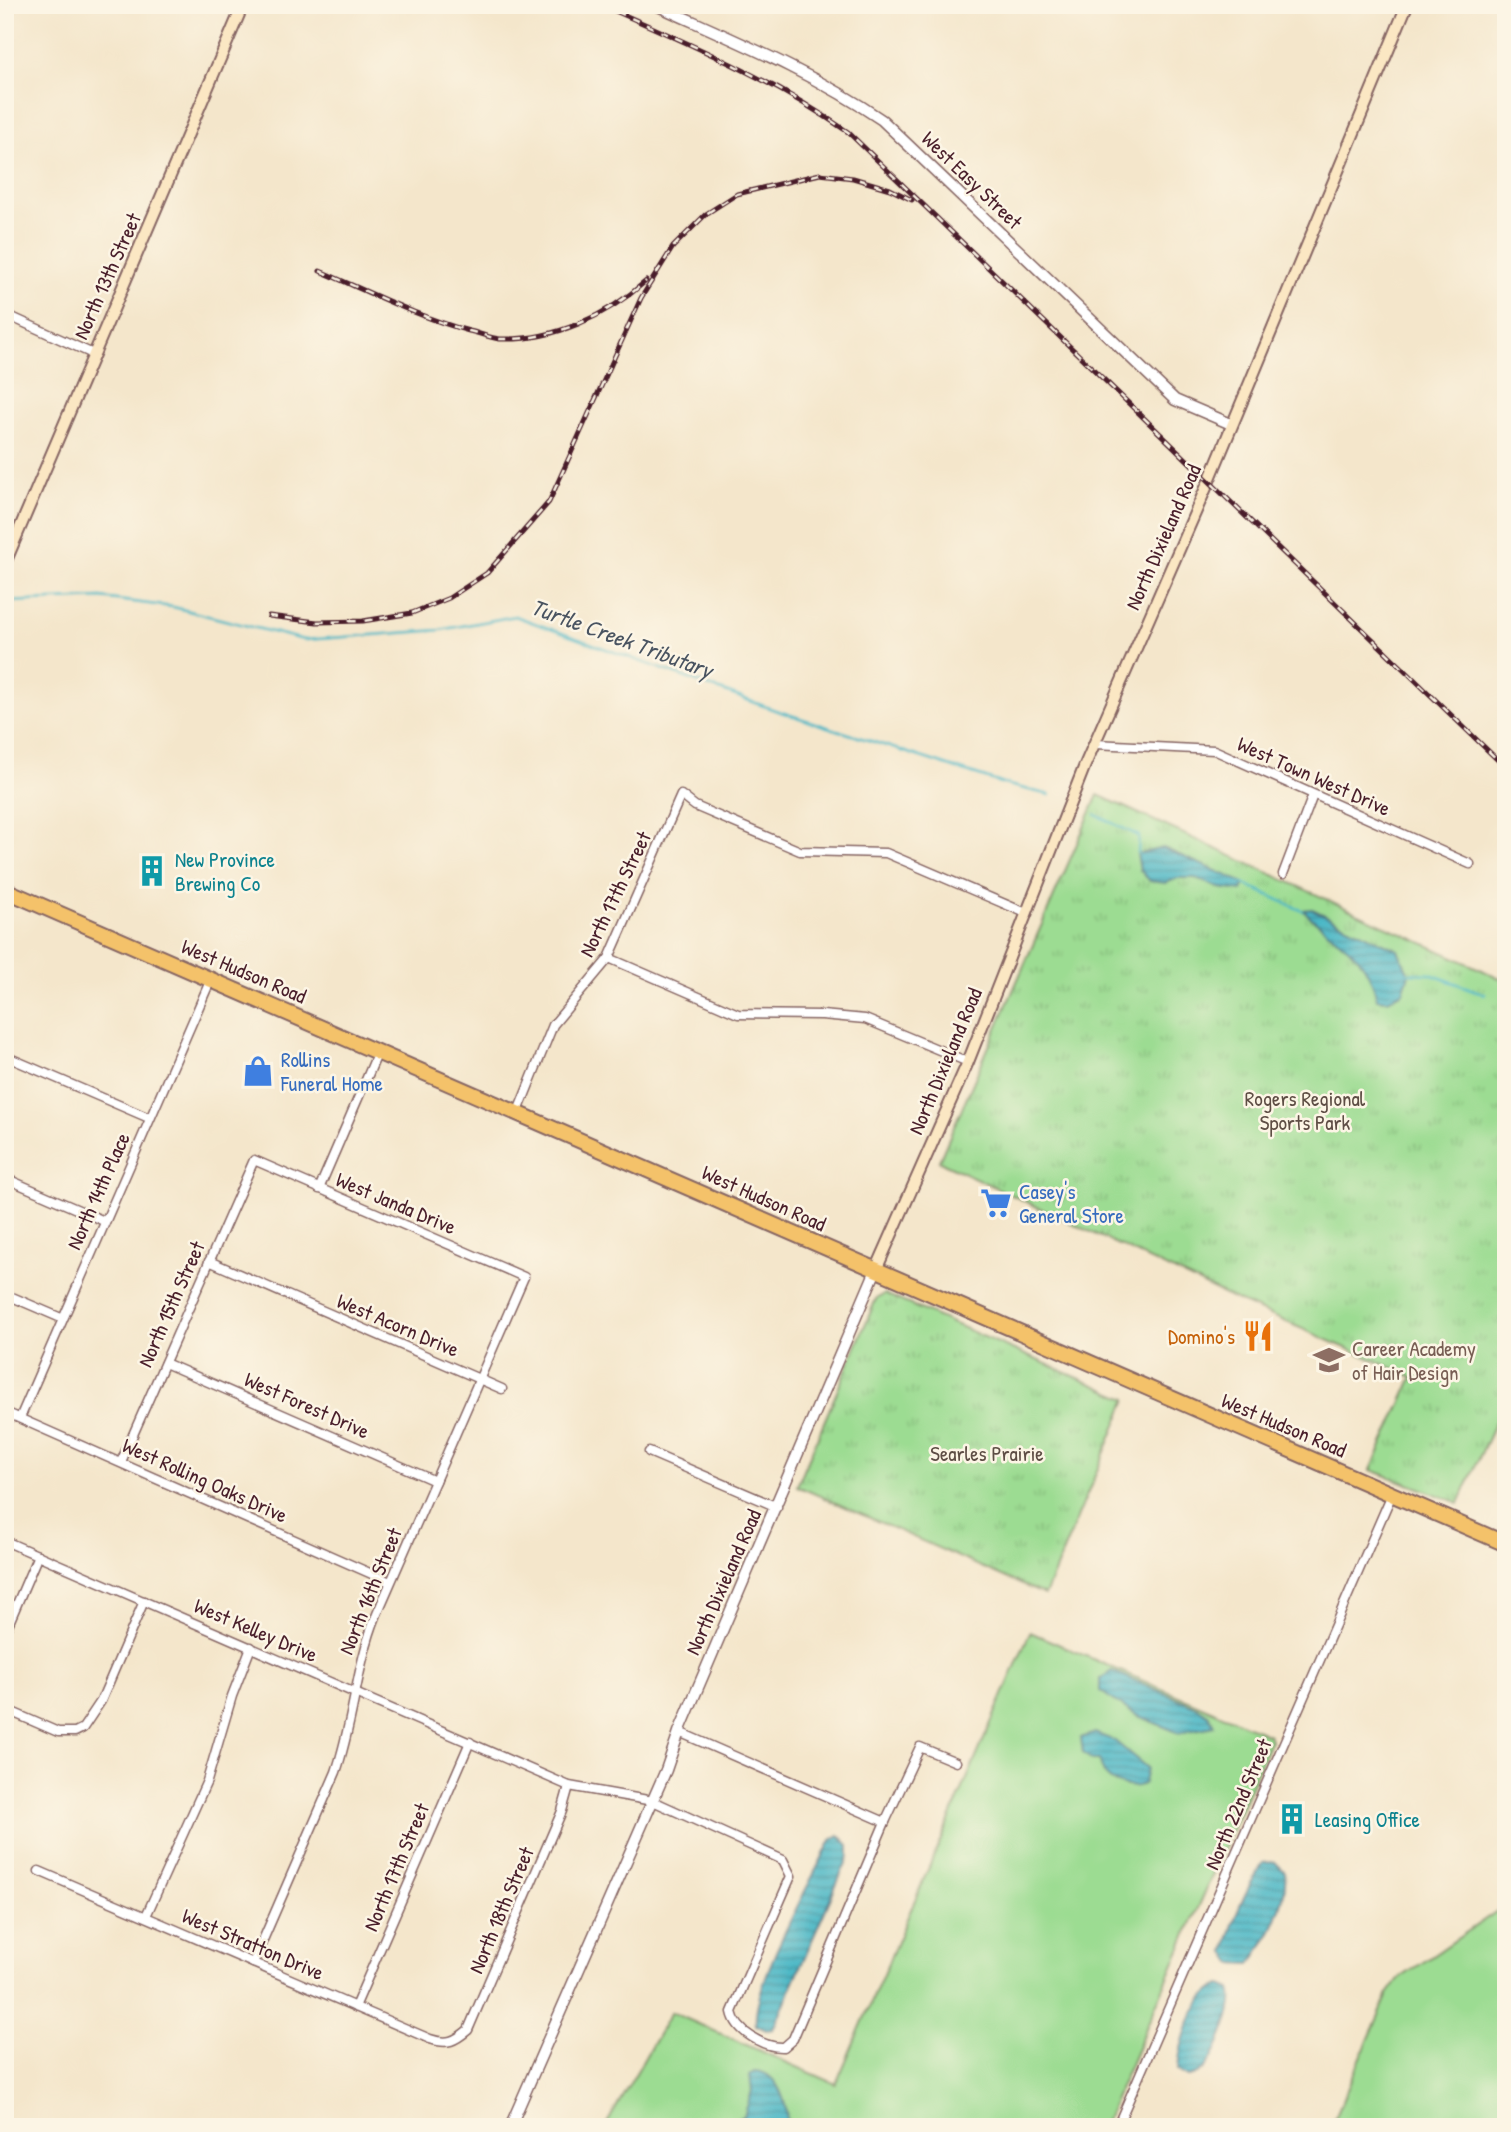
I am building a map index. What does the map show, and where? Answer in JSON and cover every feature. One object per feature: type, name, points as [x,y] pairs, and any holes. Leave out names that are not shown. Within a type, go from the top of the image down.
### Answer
[{"type":"highway","name":"West Hudson Road","points":[[5,891],[1506,1545]]},
{"type":"main road","name":"North 13th Street","points":[[5,563],[243,5]]},
{"type":"main road","name":"North Dixieland Road","points":[[876,1270],[968,1062],[1095,744],[1407,5]]},
{"type":"street","name":"West Easy Street","points":[[656,5],[844,94],[882,120],[1175,400],[1231,424]]},
{"type":"street","points":[[5,314],[93,354]]},
{"type":"street","name":"West Town West Drive","points":[[1095,744],[1214,750],[1470,864]]},
{"type":"street","name":"North 17th Street","points":[[517,1114],[553,1025],[609,958],[681,795],[706,811],[800,851],[886,853],[1026,913]]},
{"type":"street","points":[[1283,874],[1313,795]]},
{"type":"street","points":[[609,958],[738,1014],[822,1015],[865,1019],[968,1062]]},
{"type":"street","name":"North 14th Place","points":[[20,1418],[61,1318],[211,979]]},
{"type":"street","points":[[319,1189],[378,1052]]},
{"type":"street","points":[[5,1056],[149,1118]]},
{"type":"street","name":"West Janda Drive","points":[[254,1160],[524,1277]]},
{"type":"street","name":"North 15th Street","points":[[121,1462],[254,1160]]},
{"type":"street","points":[[5,1178],[104,1221]]},
{"type":"street","name":"West Acorn Drive","points":[[209,1261],[502,1389]]},
{"type":"street","name":"North Dixieland Road","points":[[510,2127],[653,1801],[679,1732],[876,1270]]},
{"type":"street","name":"North 16th Street","points":[[253,1963],[336,1772],[366,1641],[524,1277]]},
{"type":"street","points":[[5,1294],[61,1318]]},
{"type":"street","name":"West Forest Drive","points":[[165,1363],[435,1480]]},
{"type":"street","name":"West Rolling Oaks Drive","points":[[5,1412],[390,1582]]},
{"type":"street","points":[[649,1452],[777,1507]]},
{"type":"street","name":"North 22nd Street","points":[[1117,2127],[1392,1494]]},
{"type":"street","name":"West Kelley Drive","points":[[5,1541],[569,1786],[653,1801],[767,1852],[789,1867],[791,1876],[732,2012],[739,2026],[775,2048],[785,2047],[793,2039],[885,1822]]},
{"type":"street","points":[[5,1632],[38,1555]]},
{"type":"street","points":[[5,1709],[58,1732],[83,1728],[91,1720],[144,1601]]},
{"type":"street","points":[[146,1916],[207,1781],[232,1696],[251,1647]]},
{"type":"street","points":[[679,1732],[885,1822],[920,1747],[956,1762]]},
{"type":"street","name":"North 17th Street","points":[[355,2007],[470,1742]]},
{"type":"street","name":"North 18th Street","points":[[454,2042],[468,2031],[562,1811],[569,1786]]},
{"type":"street","name":"West Stratton Drive","points":[[39,1871],[430,2039],[442,2043],[454,2042]]},
{"type":"green space","name":"Rogers Regional Sports Park","points":[[1098,795],[1506,981],[1506,1398],[1459,1503],[1371,1470],[1413,1377],[1238,1301],[939,1161]]},
{"type":"green space","name":"Searles Prairie","points":[[885,1294],[1127,1399],[1045,1595],[797,1486],[876,1299]]},
{"type":"green space","points":[[1030,1632],[1269,1735],[1271,1740],[1103,2127],[605,2127],[671,2012],[836,2084]]},
{"type":"green space","points":[[1506,1905],[1506,2127],[1331,2127],[1388,1994],[1399,1979]]},
{"type":"water","points":[[1163,848],[1244,883],[1242,891],[1219,888],[1195,878],[1178,878],[1166,883],[1150,881],[1140,870],[1137,854]]},
{"type":"water","points":[[1312,909],[1398,950],[1409,974],[1403,992],[1388,1000],[1377,999],[1372,982],[1357,957],[1303,910]]},
{"type":"water","points":[[1112,1671],[1197,1707],[1209,1715],[1214,1726],[1179,1733],[1136,1715],[1100,1691],[1100,1679]]},
{"type":"water","points":[[1095,1733],[1115,1741],[1147,1768],[1144,1783],[1128,1786],[1116,1783],[1106,1776],[1099,1760],[1092,1760],[1083,1753],[1081,1738]]},
{"type":"water","points":[[839,1835],[849,1845],[849,1856],[773,2029],[766,2030],[756,2025],[757,2007],[763,1985],[831,1840]]},
{"type":"water","points":[[1275,1862],[1285,1872],[1283,1896],[1276,1920],[1251,1964],[1232,1963],[1225,1952],[1240,1906],[1263,1863]]},
{"type":"water","points":[[1221,1985],[1231,1989],[1232,1996],[1232,2006],[1225,2028],[1216,2051],[1206,2066],[1188,2077],[1178,2071],[1185,2035],[1203,1999]]},
{"type":"water","points":[[756,2071],[771,2078],[781,2092],[786,2110],[786,2127],[723,2127],[744,2116],[752,2091],[750,2075]]},
{"type":"waterway","name":"Turtle Creek Tributary","points":[[5,602],[101,598],[173,607],[304,640],[440,630],[515,616],[775,710],[1004,784],[1050,795]]},
{"type":"waterway","name":"Turtle Creek Tributary","points":[[1096,815],[1139,836],[1138,854]]},
{"type":"waterway","name":"Turtle Creek Tributary","points":[[1242,883],[1303,911]]},
{"type":"waterway","name":"Turtle Creek Tributary","points":[[1408,973],[1430,974],[1485,994]]},
{"type":"railway","points":[[602,5],[759,78],[848,132],[1506,768]]},
{"type":"railway","points":[[269,616],[317,622],[363,621],[412,613],[449,598],[487,573],[549,502],[641,298],[673,247],[706,214],[737,194],[820,174],[853,178],[890,189],[912,200]]},
{"type":"railway","points":[[320,271],[431,319],[500,339],[540,336],[578,324],[614,305],[646,281]]},
{"type":"place","name":"New Province Brewing Co","points":[[152,871]]},
{"type":"place","name":"Rollins Funeral Home","points":[[258,1071]]},
{"type":"place","name":"Casey's General Store","points":[[996,1203]]},
{"type":"place","name":"Domino's","points":[[1258,1336]]},
{"type":"place","name":"Career Academy of Hair Design","points":[[1329,1360]]},
{"type":"place","name":"Leasing Office","points":[[1292,1819]]}]
